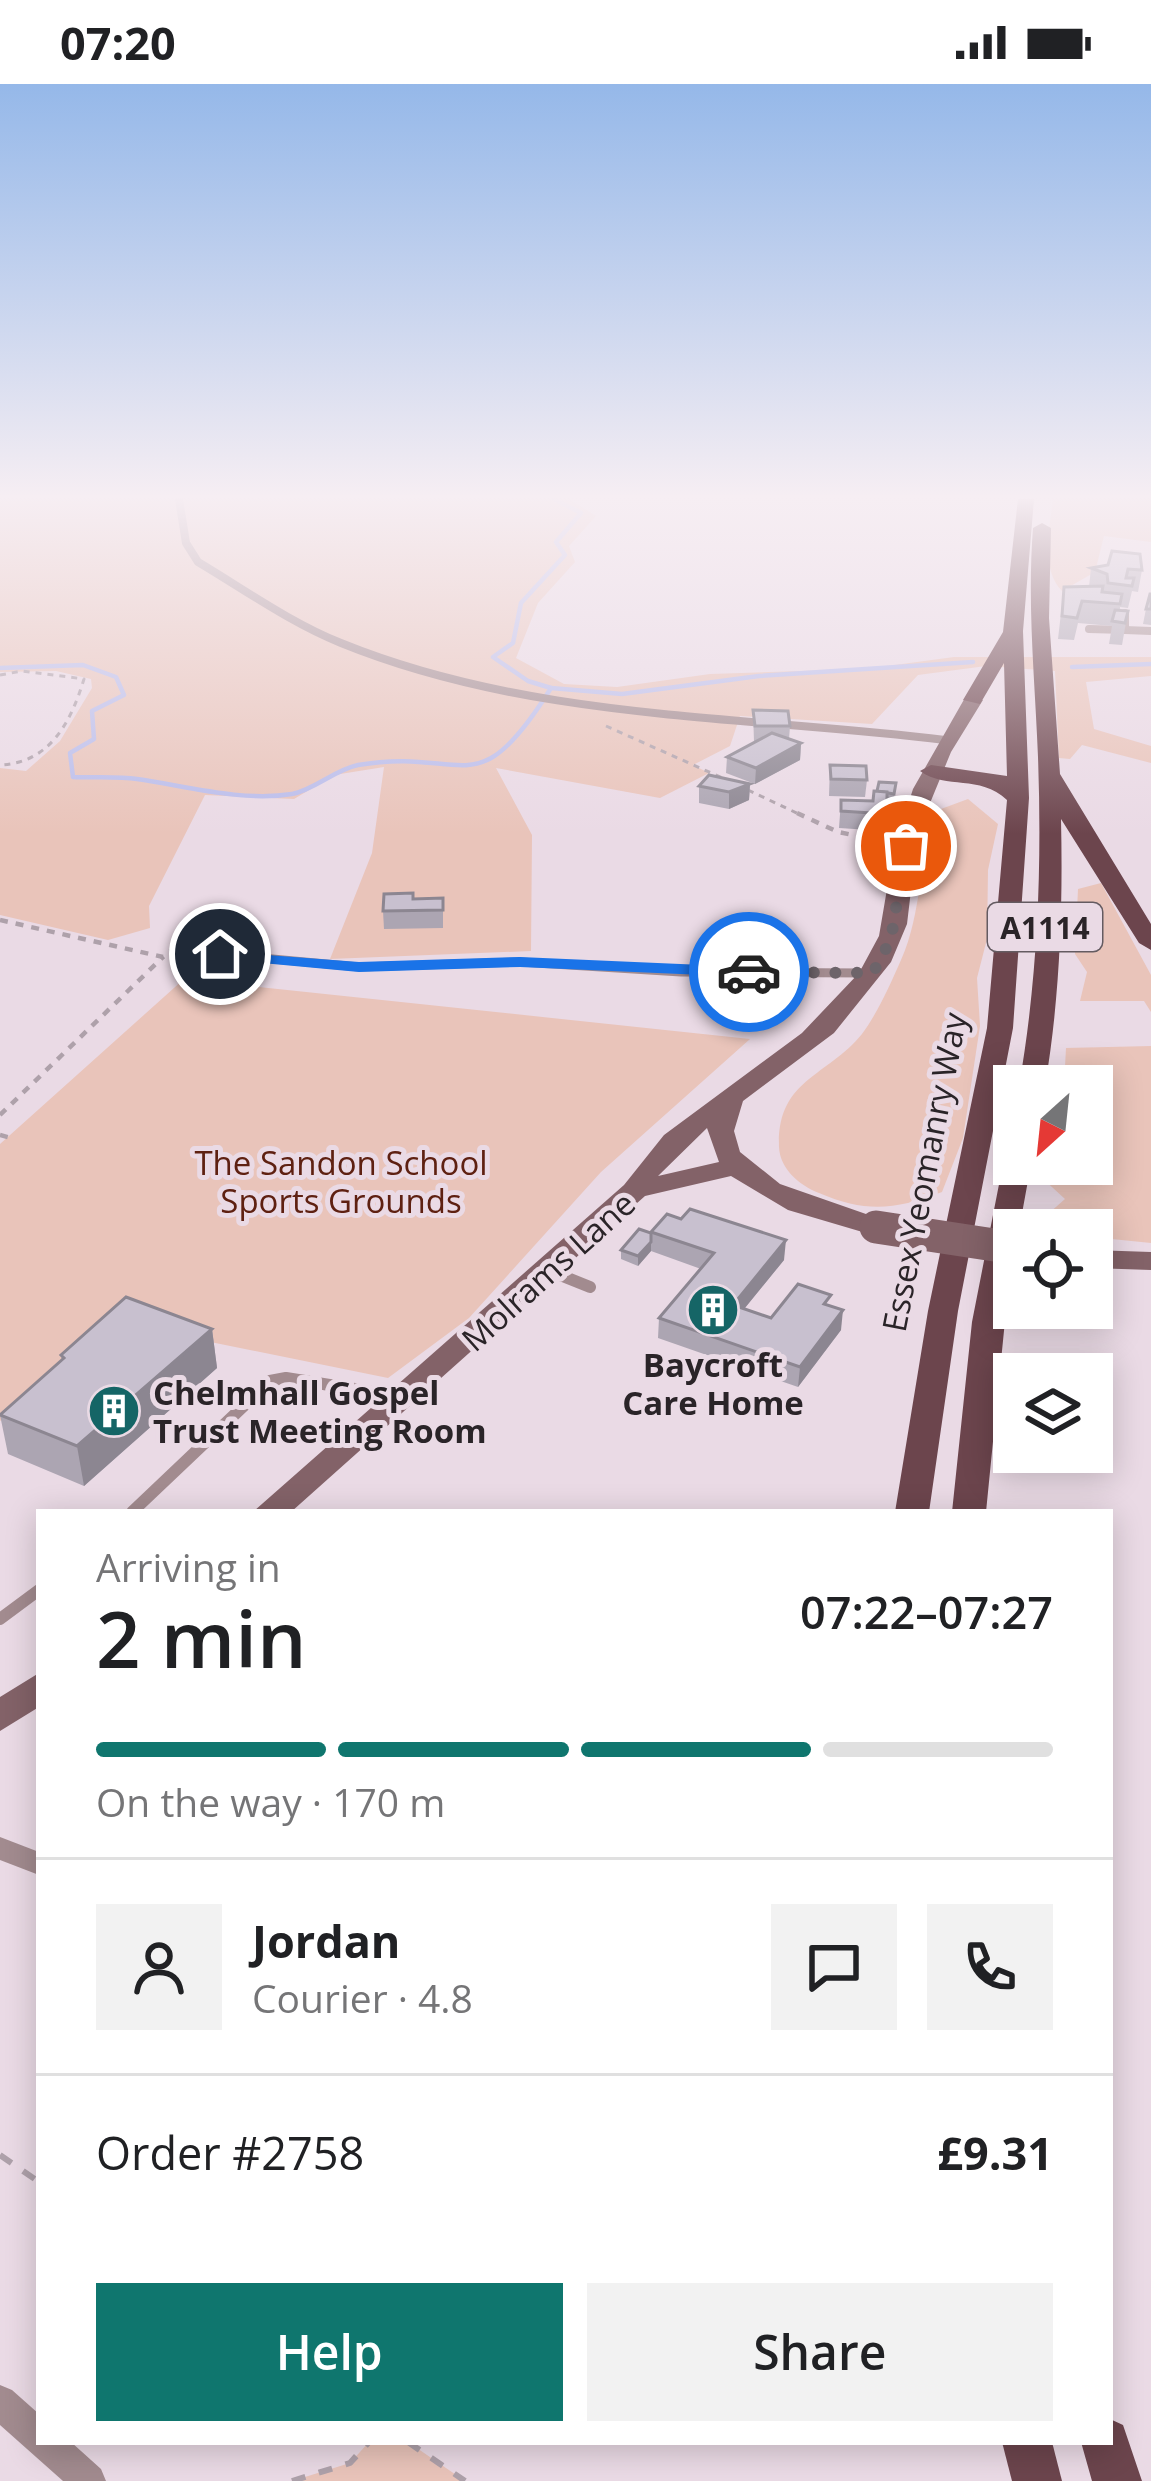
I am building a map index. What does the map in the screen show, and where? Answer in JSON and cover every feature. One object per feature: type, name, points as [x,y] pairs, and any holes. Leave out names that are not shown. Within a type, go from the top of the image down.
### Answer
[{"type":"main road","name":"A1114","points":[[1012,632],[1014,611]]},
{"type":"main road","name":"A1114","points":[[1036,1065],[1043,1031],[1049,767],[1039,611]]},
{"type":"main road","points":[[983,702],[1012,632]]},
{"type":"main road","name":"Essex Yeomanry Way","points":[[912,1509],[943,1311],[978,1160],[1000,1028],[1018,798],[1012,632]]},
{"type":"main road","points":[[1049,767],[1069,814],[1151,943]]},
{"type":"main road","points":[[931,771],[998,780],[1018,798]]},
{"type":"main road","points":[[968,1509],[987,1322],[1013,1185]]},
{"type":"main road","points":[[1028,2445],[1037,2481]]},
{"type":"main road","points":[[1107,2445],[1117,2481]]},
{"type":"street","points":[[635,1190],[648,1167],[703,1116],[726,1106],[748,1083],[800,1048],[854,999],[873,973],[891,939],[906,846],[931,771],[945,740],[983,702]]},
{"type":"street","points":[[726,1106],[726,1143],[738,1166],[788,1202],[876,1227],[993,1245]]},
{"type":"street","name":"Molrams Lane","points":[[275,1509],[635,1190],[738,1166]]},
{"type":"street","points":[[1113,1260],[1151,1261]]},
{"type":"street","points":[[0,1717],[36,1689]]},
{"type":"street","points":[[0,1848],[36,1863]]},
{"type":"street","points":[[0,2402],[36,2434]]},
{"type":"street","points":[[49,2445],[89,2481]]},
{"type":"lane","points":[[281,611],[371,654],[552,702],[639,716],[852,728],[945,740]]},
{"type":"lane","points":[[1121,611],[1126,614],[1125,630]]},
{"type":"lane","points":[[1089,629],[1151,631]]},
{"type":"lane","points":[[220,954],[359,967],[520,962],[682,972],[873,973]]},
{"type":"lane","points":[[550,1270],[590,1287]]},
{"type":"lane","points":[[135,1509],[270,1381],[286,1378],[406,1397]]},
{"type":"lane","points":[[0,1619],[36,1592]]},
{"type":"path","points":[[0,675],[22,671],[84,680],[68,725],[31,762],[22,767],[0,765]]},
{"type":"path","points":[[552,702],[838,832],[906,846]]},
{"type":"path","points":[[0,920],[163,957]]},
{"type":"path","points":[[0,1115],[172,950],[220,954]]},
{"type":"path","points":[[0,1135],[14,1138]]},
{"type":"path","points":[[0,2155],[36,2180]]},
{"type":"path","points":[[292,2481],[350,2463],[366,2445]]},
{"type":"path","points":[[413,2445],[465,2481]]},
{"type":"green space","points":[[0,611],[535,611],[516,658],[564,684],[617,687],[710,674],[865,669],[954,657],[1151,657],[1151,676],[1086,682],[1094,729],[1151,746],[1151,763],[1082,745],[1070,759],[1059,758],[1055,671],[986,666],[918,675],[872,724],[740,716],[730,746],[693,765],[709,773],[660,798],[496,768],[532,835],[531,951],[330,959],[372,853],[384,767],[334,775],[294,799],[205,795],[149,906],[150,928],[108,940],[0,915],[0,768],[26,771],[60,741],[92,688],[91,679],[56,671],[0,672]]},
{"type":"green space","points":[[968,799],[998,824],[988,870],[987,939],[977,978],[980,1026],[963,1138],[942,1192],[880,1207],[851,1204],[804,1186],[792,1175],[779,1147],[781,1124],[795,1093],[848,1048],[873,1017],[908,942],[933,827],[941,809]]},
{"type":"green space","points":[[1101,883],[1151,975],[1151,1012],[1144,1001],[1080,1001],[1087,972],[1075,954],[1078,889]]},
{"type":"green space","name":"The Sandon School Sports Grounds","points":[[184,979],[750,1039],[601,1172],[469,1318],[388,1378],[117,1323],[0,1421],[0,1144]]},
{"type":"green space","points":[[1151,1046],[1151,1243],[1113,1239],[1113,1209],[1054,1209],[1065,1199],[1050,1185],[1113,1185],[1113,1065],[1065,1065],[1066,1048]]},
{"type":"green space","points":[[366,2445],[412,2445],[465,2481],[292,2481],[350,2463]]},
{"type":"building","points":[[1062,611],[1079,611],[1077,618],[1062,616]]},
{"type":"building","points":[[1115,611],[1128,611],[1125,623],[1112,621]]},
{"type":"building","points":[[753,710],[788,711],[790,726],[755,726]]},
{"type":"building","points":[[772,733],[801,743],[756,768],[727,757]]},
{"type":"building","points":[[830,765],[866,766],[867,780],[831,779]]},
{"type":"building","points":[[709,775],[750,784],[729,792],[699,786]]},
{"type":"building","points":[[879,782],[896,783],[894,794],[877,791]]},
{"type":"building","points":[[874,791],[887,792],[887,814],[841,811],[841,800],[873,801]]},
{"type":"building","points":[[413,893],[413,899],[443,898],[443,910],[383,911],[384,894]]},
{"type":"building","name":"Baycroft Care Home","points":[[690,1209],[786,1240],[733,1305],[771,1318],[798,1284],[831,1295],[824,1304],[843,1310],[800,1367],[659,1318],[714,1253],[651,1232],[667,1214],[681,1219]]},
{"type":"building","points":[[639,1229],[651,1233],[651,1242],[638,1256],[621,1250]]},
{"type":"building","points":[[126,1297],[212,1329],[77,1446],[0,1415],[64,1358],[61,1355]]},
{"type":"waterway","points":[[519,611],[513,643],[493,657],[528,681],[551,688]]},
{"type":"waterway","points":[[551,688],[622,694],[759,676],[973,662]]},
{"type":"waterway","points":[[1072,667],[1151,664]]},
{"type":"waterway","points":[[0,668],[83,665],[116,677],[124,695],[92,711],[94,739],[70,753],[73,777],[129,778],[234,795],[292,794],[358,765],[485,761],[525,726],[551,688]]},
{"type":"way so far","points":[[749,972],[873,973],[891,939],[906,846]]},
{"type":"place","name":"Baycroft Care Home","points":[[713,1310]]},
{"type":"place","name":"Chelmhall Gospel Trust Meeting Room","points":[[114,1411]]},
{"type":"route","points":[[220,954],[359,967],[520,962],[749,972]]}]
